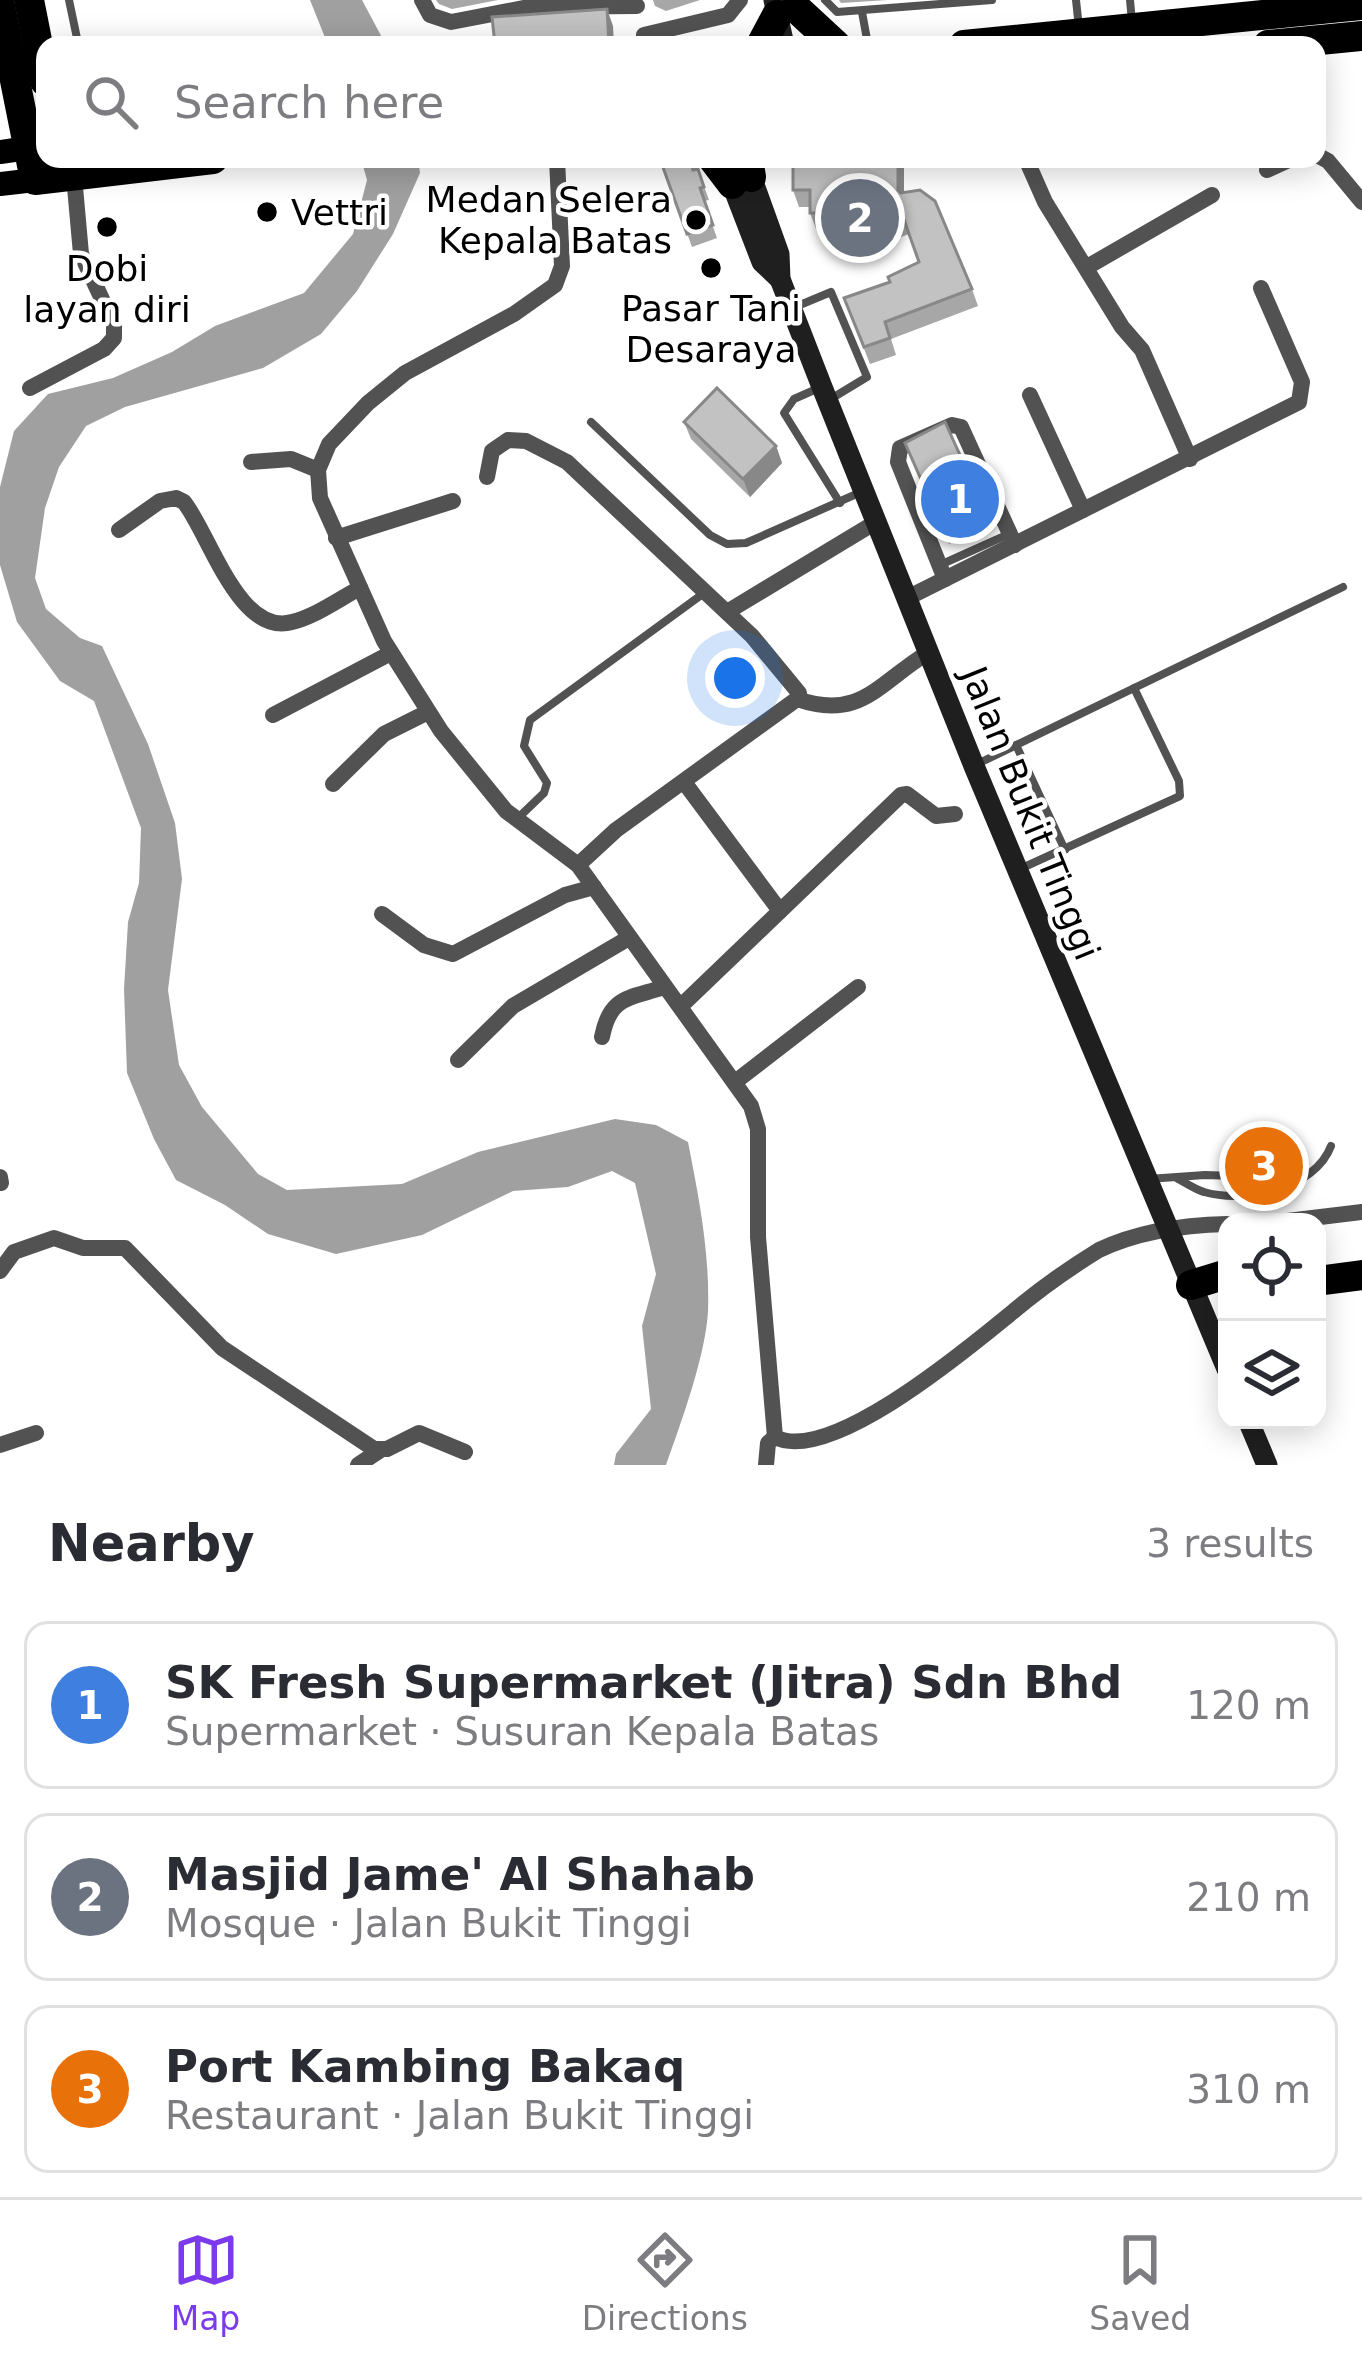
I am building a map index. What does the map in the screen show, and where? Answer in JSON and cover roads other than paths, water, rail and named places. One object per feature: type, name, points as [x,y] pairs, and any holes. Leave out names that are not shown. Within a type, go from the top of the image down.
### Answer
[{"type":"highway","points":[[24,149],[29,0]]},
{"type":"highway","points":[[1050,36],[1079,33],[1131,14],[1362,5]]},
{"type":"highway","points":[[0,6],[29,40]]},
{"type":"highway","points":[[769,36],[792,11],[824,36]]},
{"type":"highway","points":[[1326,39],[1362,36]]},
{"type":"highway","points":[[0,124],[29,40]]},
{"type":"highway","points":[[58,173],[113,168]]},
{"type":"highway","points":[[1326,1260],[1362,1255]]},
{"type":"highway","points":[[1326,1279],[1362,1275]]},
{"type":"main road","name":"Jalan Bukit Tinggi","points":[[736,168],[779,254],[780,279],[791,308],[974,766],[1168,1229],[1206,1295],[1218,1338]]},
{"type":"main road","points":[[0,184],[58,173]]},
{"type":"main road","points":[[1252,1429],[1267,1465]]},
{"type":"street","points":[[422,0],[430,15],[451,22],[532,3],[636,3],[643,36]]},
{"type":"street","points":[[657,36],[728,15],[740,0]]},
{"type":"street","points":[[1326,160],[1362,202]]},
{"type":"street","points":[[557,168],[562,266],[555,285],[392,383],[328,444],[318,470],[320,498],[391,652],[428,712],[474,775],[516,819],[578,866],[735,1082],[757,1120],[758,1237],[775,1436],[768,1443],[766,1465]]},
{"type":"street","points":[[1029,168],[1122,327],[1142,350],[1190,459]]},
{"type":"street","points":[[1267,170],[1271,168]]},
{"type":"street","points":[[30,388],[104,349],[114,338],[114,326],[81,254],[58,173]]},
{"type":"street","points":[[1087,267],[1212,195]]},
{"type":"street","points":[[907,598],[942,572],[1083,510],[1292,407],[1302,397],[1302,382],[1262,288]]},
{"type":"street","points":[[1030,394],[1083,510]]},
{"type":"street","points":[[942,572],[898,462],[900,448],[952,425],[961,427],[1012,539]]},
{"type":"street","points":[[488,477],[492,451],[508,440],[526,441],[555,454],[727,612],[799,693],[797,699],[616,830],[578,866]]},
{"type":"street","points":[[251,462],[291,459],[318,470]]},
{"type":"street","points":[[118,530],[160,501],[176,498],[189,509],[242,601],[270,622],[290,623],[360,588]]},
{"type":"street","points":[[336,538],[453,501]]},
{"type":"street","points":[[727,612],[877,522]]},
{"type":"street","points":[[273,715],[391,652]]},
{"type":"street","points":[[797,699],[822,708],[853,704],[929,652]]},
{"type":"street","points":[[333,784],[384,734],[428,712]]},
{"type":"street","points":[[684,782],[780,911]]},
{"type":"street","points":[[681,1006],[901,795],[907,794],[936,816],[955,814]]},
{"type":"street","points":[[382,914],[424,945],[453,954],[566,896],[594,887]]},
{"type":"street","points":[[458,1060],[513,1006],[627,939]]},
{"type":"street","points":[[602,1037],[613,1005],[664,987]]},
{"type":"street","points":[[735,1082],[858,987]]},
{"type":"street","points":[[1326,1216],[1362,1212]]},
{"type":"street","points":[[775,1436],[790,1446],[824,1444],[883,1414],[1087,1257],[1131,1237],[1218,1225]]},
{"type":"street","points":[[0,1271],[14,1252],[54,1238],[83,1248],[125,1248],[234,1358],[379,1451]]},
{"type":"street","points":[[358,1465],[418,1432],[465,1452]]},
{"type":"street","points":[[0,1445],[36,1433]]},
{"type":"lane","points":[[69,0],[77,36]]},
{"type":"lane","points":[[792,11],[862,12],[992,0]]},
{"type":"lane","points":[[1076,0],[1079,33]]},
{"type":"lane","points":[[862,12],[866,36]]},
{"type":"lane","points":[[791,308],[831,292],[868,377],[794,399],[784,413],[841,503]]},
{"type":"lane","points":[[591,422],[710,535],[727,544],[746,543],[864,491]]},
{"type":"lane","points":[[974,766],[1343,587]]},
{"type":"lane","points":[[516,819],[546,788],[545,778],[524,746],[530,720],[705,592]]},
{"type":"lane","points":[[1018,870],[1180,796],[1179,781],[1134,688]]},
{"type":"lane","points":[[1016,745],[1065,850]]},
{"type":"lane","points":[[1178,1179],[1205,1193],[1267,1194],[1316,1170],[1330,1146]]},
{"type":"lane","points":[[1147,1180],[1267,1177],[1291,1182]]},
{"type":"place","name":"Vettri","points":[[267,212]]},
{"type":"place","name":"Masjid Jame' Al Shahab","points":[[860,218]]},
{"type":"place","name":"Medan Selera Kepala Batas","points":[[696,220]]},
{"type":"place","name":"Dobi layan diri","points":[[107,227]]},
{"type":"place","name":"Pasar Tani Desaraya","points":[[711,268]]},
{"type":"place","name":"SK Fresh Supermarket (Jitra) Sdn Bhd","points":[[960,499]]},
{"type":"place","name":"Port Kambing Bakaq","points":[[1264,1166]]}]
